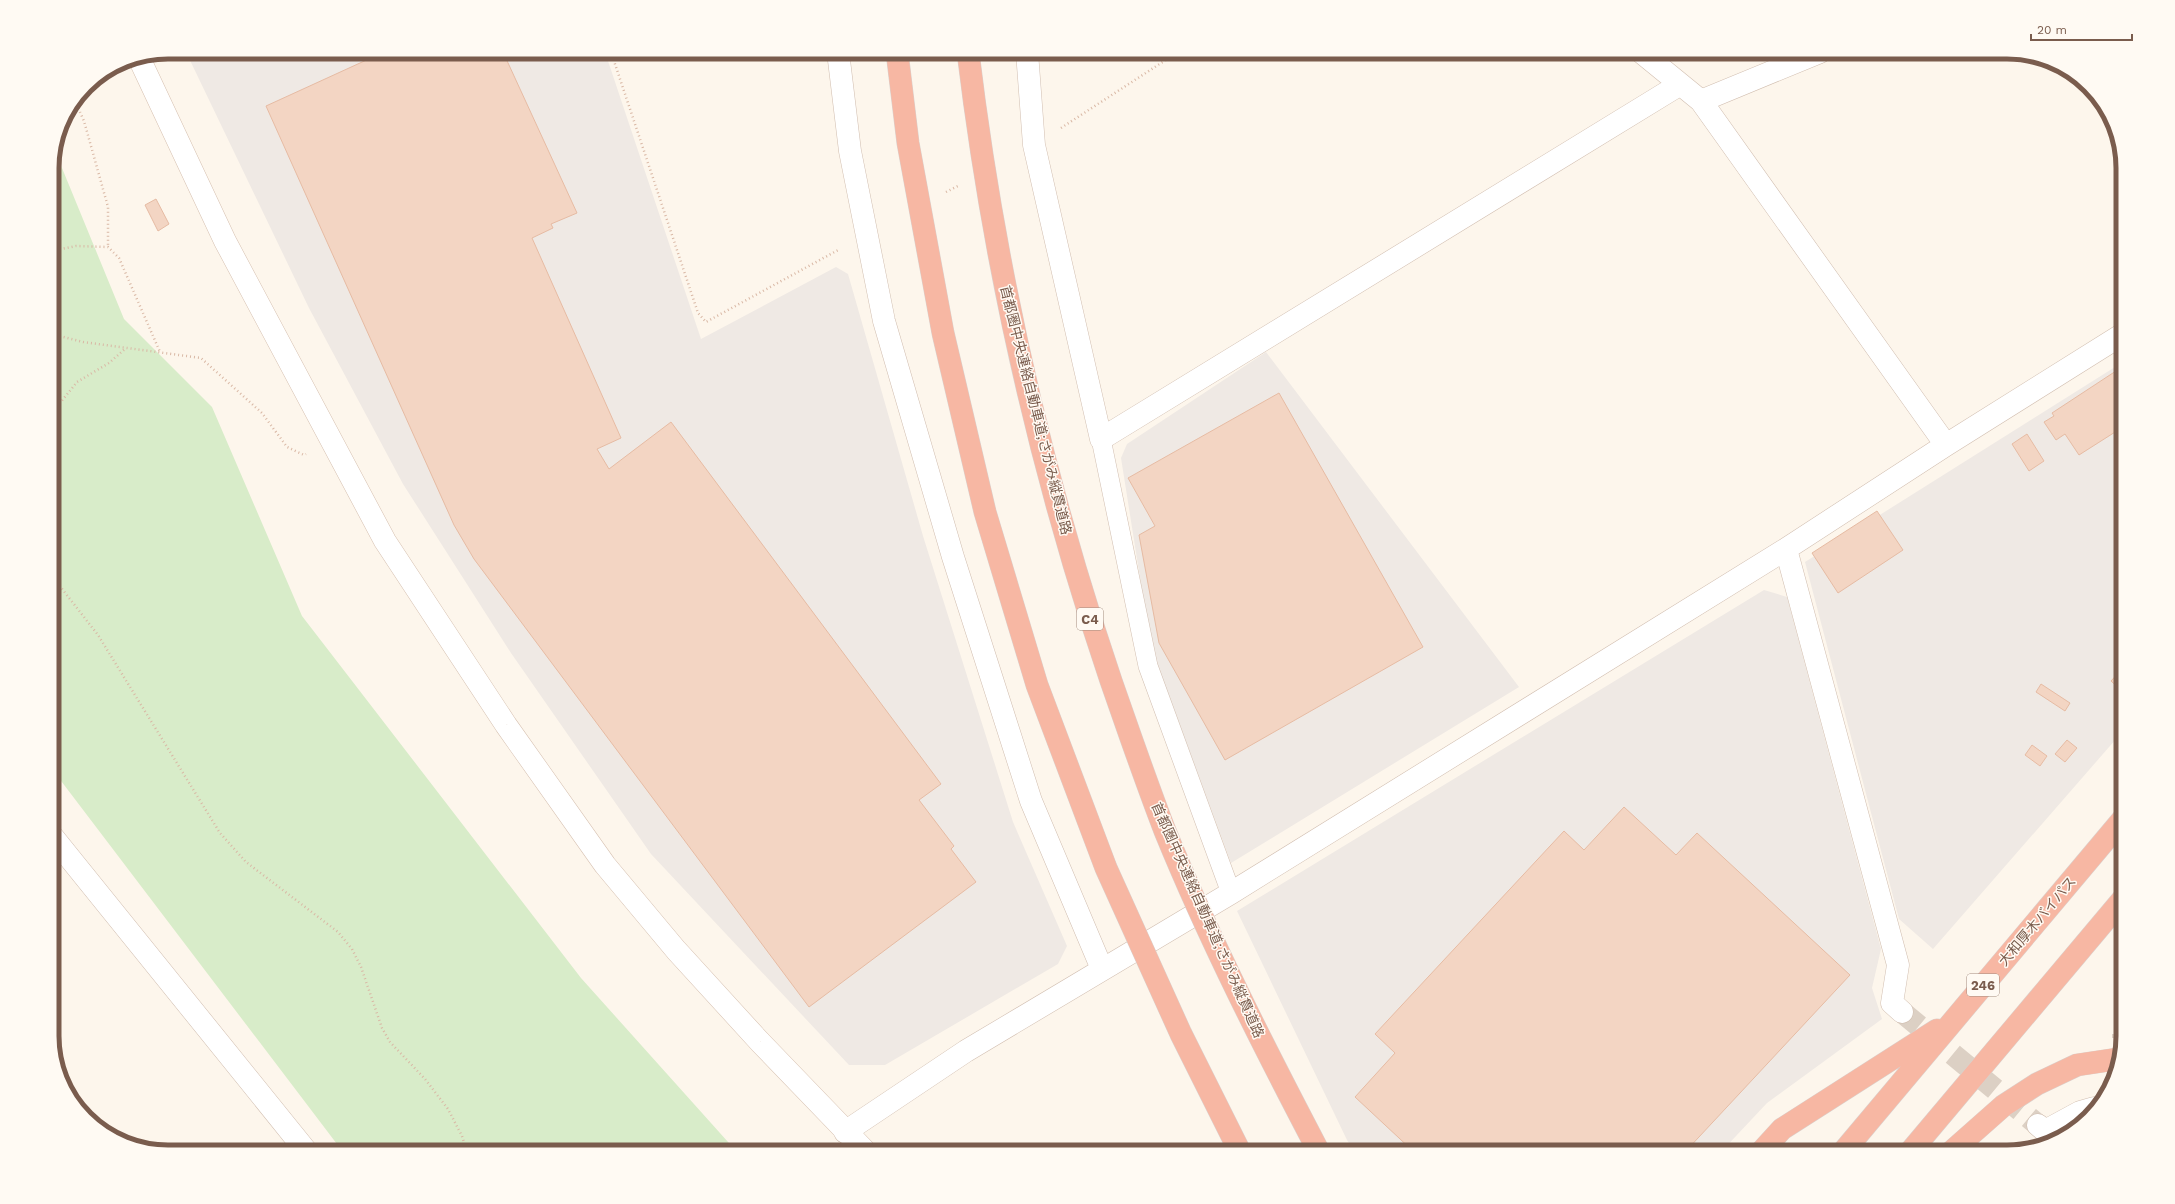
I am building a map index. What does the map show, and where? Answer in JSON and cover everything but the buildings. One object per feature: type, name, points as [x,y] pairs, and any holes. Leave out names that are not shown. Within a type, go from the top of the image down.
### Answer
[{"type":"highway","points":[[898,59],[908,143],[943,333],[985,512],[1037,685],[1106,868],[1181,1034],[1236,1145]]},
{"type":"highway","name":"首都圏中央連絡自動車道;さがみ縦貫道路","points":[[969,59],[978,141],[1011,316],[1050,482],[1100,653],[1165,830],[1240,999],[1315,1145]]},
{"type":"highway","name":"大和厚木バイパス","points":[[1849,1145],[2116,827]]},
{"type":"highway","points":[[1916,1145],[2116,907]]},
{"type":"highway","points":[[1767,1145],[1782,1129],[1956,1017]]},
{"type":"highway","points":[[1959,1145],[2003,1106],[2037,1084],[2077,1065],[2113,1060]]},
{"type":"street","points":[[839,59],[850,150],[884,321],[953,557],[1032,801],[1102,969]]},
{"type":"street","points":[[1028,59],[1034,145],[1101,439],[1680,85]]},
{"type":"street","points":[[1649,59],[1701,101],[1946,445]]},
{"type":"street","points":[[1701,101],[1803,59]]},
{"type":"street","points":[[141,62],[225,241],[385,541],[506,726],[604,865],[676,950],[859,1145]]},
{"type":"street","points":[[845,1132],[966,1051],[1231,893],[1786,549],[1946,445],[2116,338]]},
{"type":"street","points":[[1786,549],[1898,965],[1892,1002],[1902,1012]]},
{"type":"street","points":[[59,845],[301,1145]]},
{"type":"street","points":[[2038,1125],[2045,1131],[2080,1112],[2087,1110]]},
{"type":"lane","points":[[1101,439],[1148,666],[1231,893]]},
{"type":"path","points":[[77,106],[84,121],[108,208],[108,247]]},
{"type":"path","points":[[59,250],[76,246],[108,247],[119,258],[160,352]]},
{"type":"path","points":[[59,336],[83,342],[201,358],[262,413],[287,447],[304,455],[332,443]]},
{"type":"path","points":[[59,404],[77,382],[109,363],[126,348]]},
{"type":"path","points":[[59,585],[98,635],[220,833],[246,862],[338,932],[352,948],[361,967],[382,1028],[390,1042],[425,1079],[448,1109],[462,1136],[465,1145]]},
{"type":"shaded area","points":[[189,59],[607,59],[701,339],[836,267],[848,274],[923,536],[1013,822],[1067,946],[1058,964],[885,1065],[849,1065],[651,854],[511,653],[403,484],[309,308]]},
{"type":"shaded area","points":[[1266,352],[1519,687],[1231,863],[1151,647],[1121,458],[1127,444]]},
{"type":"shaded area","points":[[2116,366],[2116,739],[1933,949],[1899,919],[1805,562]]},
{"type":"shaded area","points":[[1764,590],[1787,597],[1881,949],[1872,988],[1882,1019],[1767,1103],[1728,1145],[1350,1145],[1237,911]]},
{"type":"green space","points":[[59,161],[124,319],[212,407],[302,616],[581,978],[731,1145],[338,1145],[59,778]]},
{"type":"tunnel","points":[[1902,1012],[2038,1125]]}]
